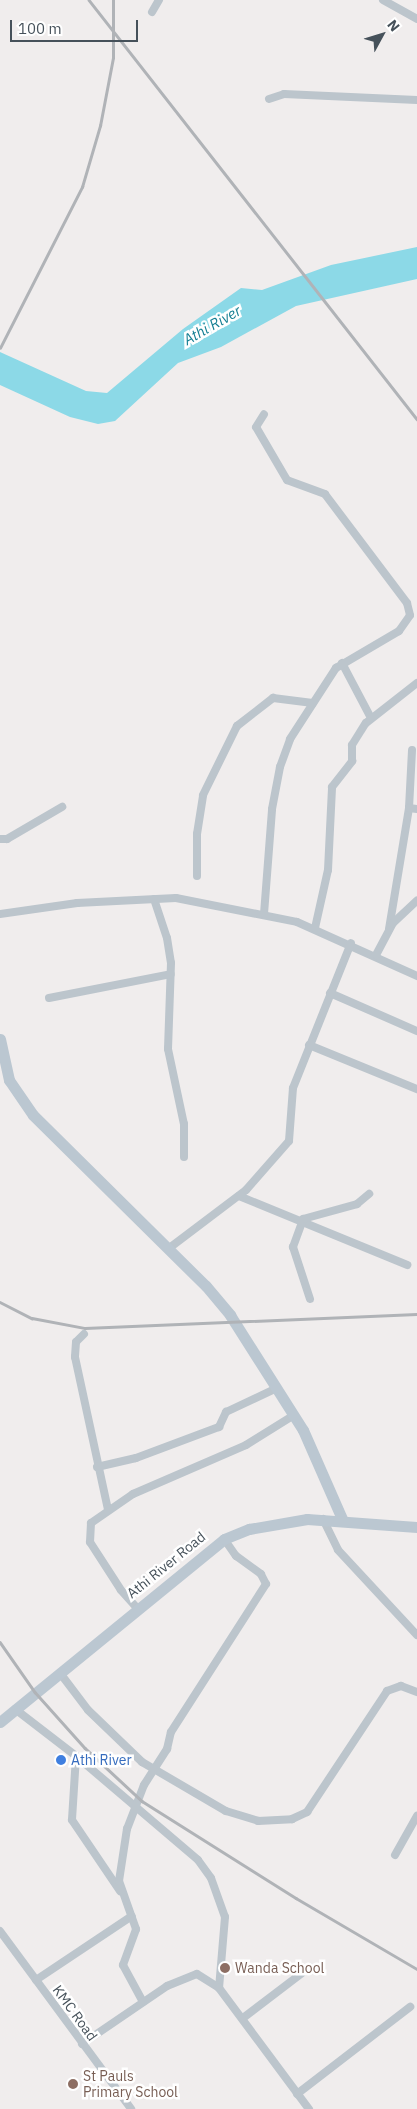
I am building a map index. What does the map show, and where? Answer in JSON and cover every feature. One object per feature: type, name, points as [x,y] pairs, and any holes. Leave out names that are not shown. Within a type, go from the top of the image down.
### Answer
[{"type":"street","points":[[152,12],[159,0]]},
{"type":"street","points":[[383,0],[417,19]]},
{"type":"street","points":[[269,100],[284,94],[417,100]]},
{"type":"street","points":[[264,414],[256,427],[287,480],[326,494],[409,609],[410,619],[400,631],[342,663],[290,739],[280,767],[272,809],[264,914]]},
{"type":"street","points":[[342,663],[371,718]]},
{"type":"street","points":[[315,928],[328,870],[330,793],[352,761],[354,741],[371,718],[417,683]]},
{"type":"street","points":[[197,876],[197,834],[203,795],[237,726],[273,698],[313,703]]},
{"type":"street","points":[[376,955],[389,929],[413,808],[412,750]]},
{"type":"street","points":[[0,839],[7,839],[62,807]]},
{"type":"street","points":[[0,914],[77,903],[176,898],[264,914],[315,928],[376,955],[417,976]]},
{"type":"street","points":[[154,899],[167,938],[171,974],[168,1049],[184,1124],[184,1157]]},
{"type":"street","points":[[389,929],[417,901]]},
{"type":"street","points":[[168,1248],[239,1196],[291,1136],[293,1088],[351,944]]},
{"type":"street","points":[[49,998],[171,974]]},
{"type":"street","points":[[330,993],[417,1031]]},
{"type":"street","points":[[0,1039],[9,1080],[33,1116],[168,1248],[230,1315],[294,1415],[342,1519]]},
{"type":"street","points":[[309,1045],[417,1088]]},
{"type":"street","points":[[303,1220],[357,1204],[369,1194]]},
{"type":"street","points":[[239,1196],[303,1220],[407,1265]]},
{"type":"street","points":[[303,1220],[293,1248],[310,1299]]},
{"type":"street","points":[[84,1334],[76,1342],[75,1357],[97,1467],[108,1509]]},
{"type":"street","points":[[97,1467],[136,1458],[219,1427],[226,1412],[277,1388]]},
{"type":"street","points":[[137,1608],[121,1590],[88,1535],[91,1523],[108,1509],[209,1459],[246,1445],[294,1415]]},
{"type":"street","points":[[323,1519],[338,1550],[417,1635]]},
{"type":"street","name":"Athi River Road","points":[[0,1722],[137,1608],[224,1539],[257,1528],[323,1519],[342,1519],[417,1527]]},
{"type":"street","points":[[121,1891],[120,1861],[134,1808],[153,1770],[167,1749],[172,1732],[264,1592],[261,1574],[236,1556],[224,1539]]},
{"type":"street","points":[[60,1673],[100,1724],[153,1770],[240,1817],[268,1821],[292,1819],[316,1804],[387,1691],[402,1686],[417,1692]]},
{"type":"street","points":[[15,1709],[76,1756],[134,1808],[198,1860],[211,1878],[225,1917],[219,1988]]},
{"type":"street","points":[[76,1756],[72,1820],[121,1891],[132,1916],[136,1929],[123,1965],[143,2002]]},
{"type":"street","points":[[395,1855],[417,1816]]},
{"type":"street","points":[[36,1980],[132,1916]]},
{"type":"street","name":"KMC Road","points":[[0,1930],[82,2044],[132,2109]]},
{"type":"street","points":[[243,2018],[310,1967]]},
{"type":"street","points":[[82,2044],[143,2002],[192,1975],[206,1978],[219,1988],[243,2018],[309,2109]]},
{"type":"street","points":[[298,2094],[410,2007]]},
{"type":"water","points":[[417,247],[417,279],[296,306],[221,347],[178,363],[115,421],[98,424],[70,417],[0,385],[0,352],[86,391],[107,393],[183,329],[241,288],[262,290],[331,265]]},
{"type":"railway","points":[[89,0],[417,419]]},
{"type":"railway","points":[[0,348],[82,187],[100,126],[113,58],[113,0]]},
{"type":"railway","points":[[0,1302],[32,1318],[85,1328],[417,1314]]},
{"type":"railway","points":[[0,1642],[35,1692],[85,1748],[142,1801],[296,1898],[417,1969]]},
{"type":"place","name":"Athi River","points":[[61,1760]]},
{"type":"place","name":"Wanda School","points":[[225,1968]]},
{"type":"place","name":"St Pauls Primary School","points":[[73,2084]]}]
